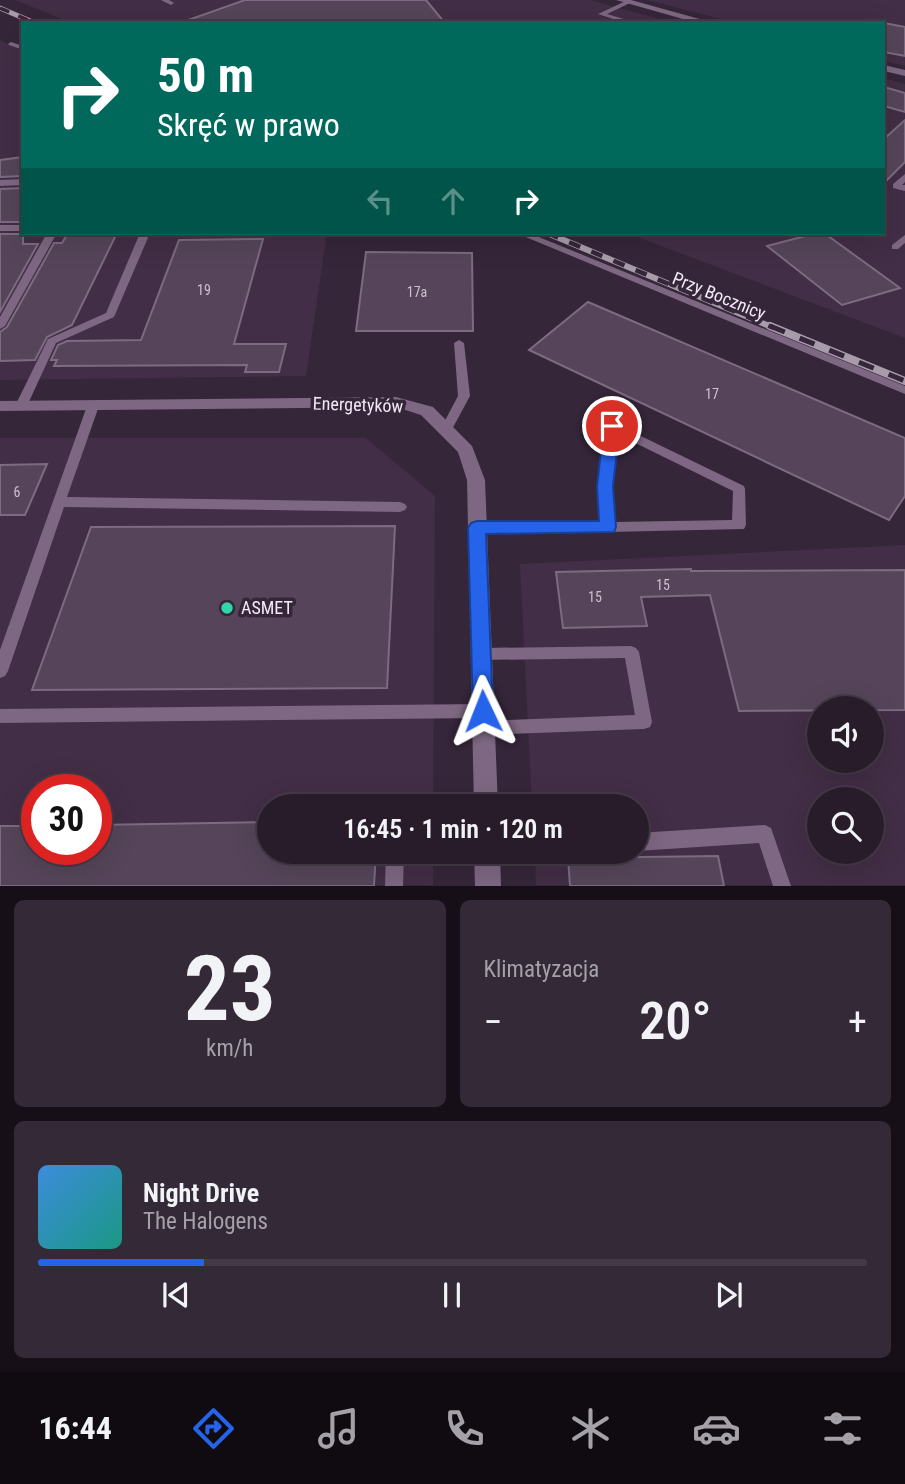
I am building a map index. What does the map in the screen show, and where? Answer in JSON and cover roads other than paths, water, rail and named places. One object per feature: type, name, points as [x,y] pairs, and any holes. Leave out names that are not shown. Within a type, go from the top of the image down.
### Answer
[{"type":"street","points":[[623,1],[701,21]]},
{"type":"street","points":[[885,68],[905,74]]},
{"type":"street","name":"Energetyków","points":[[0,406],[396,402],[427,411],[466,450],[475,480],[486,794]]},
{"type":"street","points":[[487,864],[488,886]]},
{"type":"lane","points":[[623,1],[601,14],[627,21]]},
{"type":"lane","points":[[10,44],[21,47]]},
{"type":"lane","points":[[905,177],[897,186],[905,188]]},
{"type":"lane","points":[[0,183],[21,182]]},
{"type":"lane","points":[[0,228],[21,228]]},
{"type":"lane","points":[[0,326],[50,235]]},
{"type":"lane","points":[[21,406],[52,341],[110,315],[144,235]]},
{"type":"lane","name":"Przy Bocznicy","points":[[526,235],[905,390]]},
{"type":"lane","points":[[895,247],[905,238]]},
{"type":"lane","points":[[446,430],[464,396],[459,343]]},
{"type":"lane","points":[[0,671],[93,405]]},
{"type":"lane","points":[[477,528],[608,527],[738,525],[739,489],[612,426],[605,486],[608,527]]},
{"type":"lane","points":[[59,502],[400,507]]},
{"type":"lane","points":[[0,716],[644,722],[631,652],[481,654]]},
{"type":"lane","points":[[649,841],[765,834],[782,886]]},
{"type":"lane","points":[[394,886],[395,864]]},
{"type":"railway","points":[[0,8],[30,21]]},
{"type":"railway","points":[[552,235],[774,328]]},
{"type":"railway","points":[[770,326],[905,381]]},
{"type":"place","name":"ASMET","points":[[227,608]]}]
